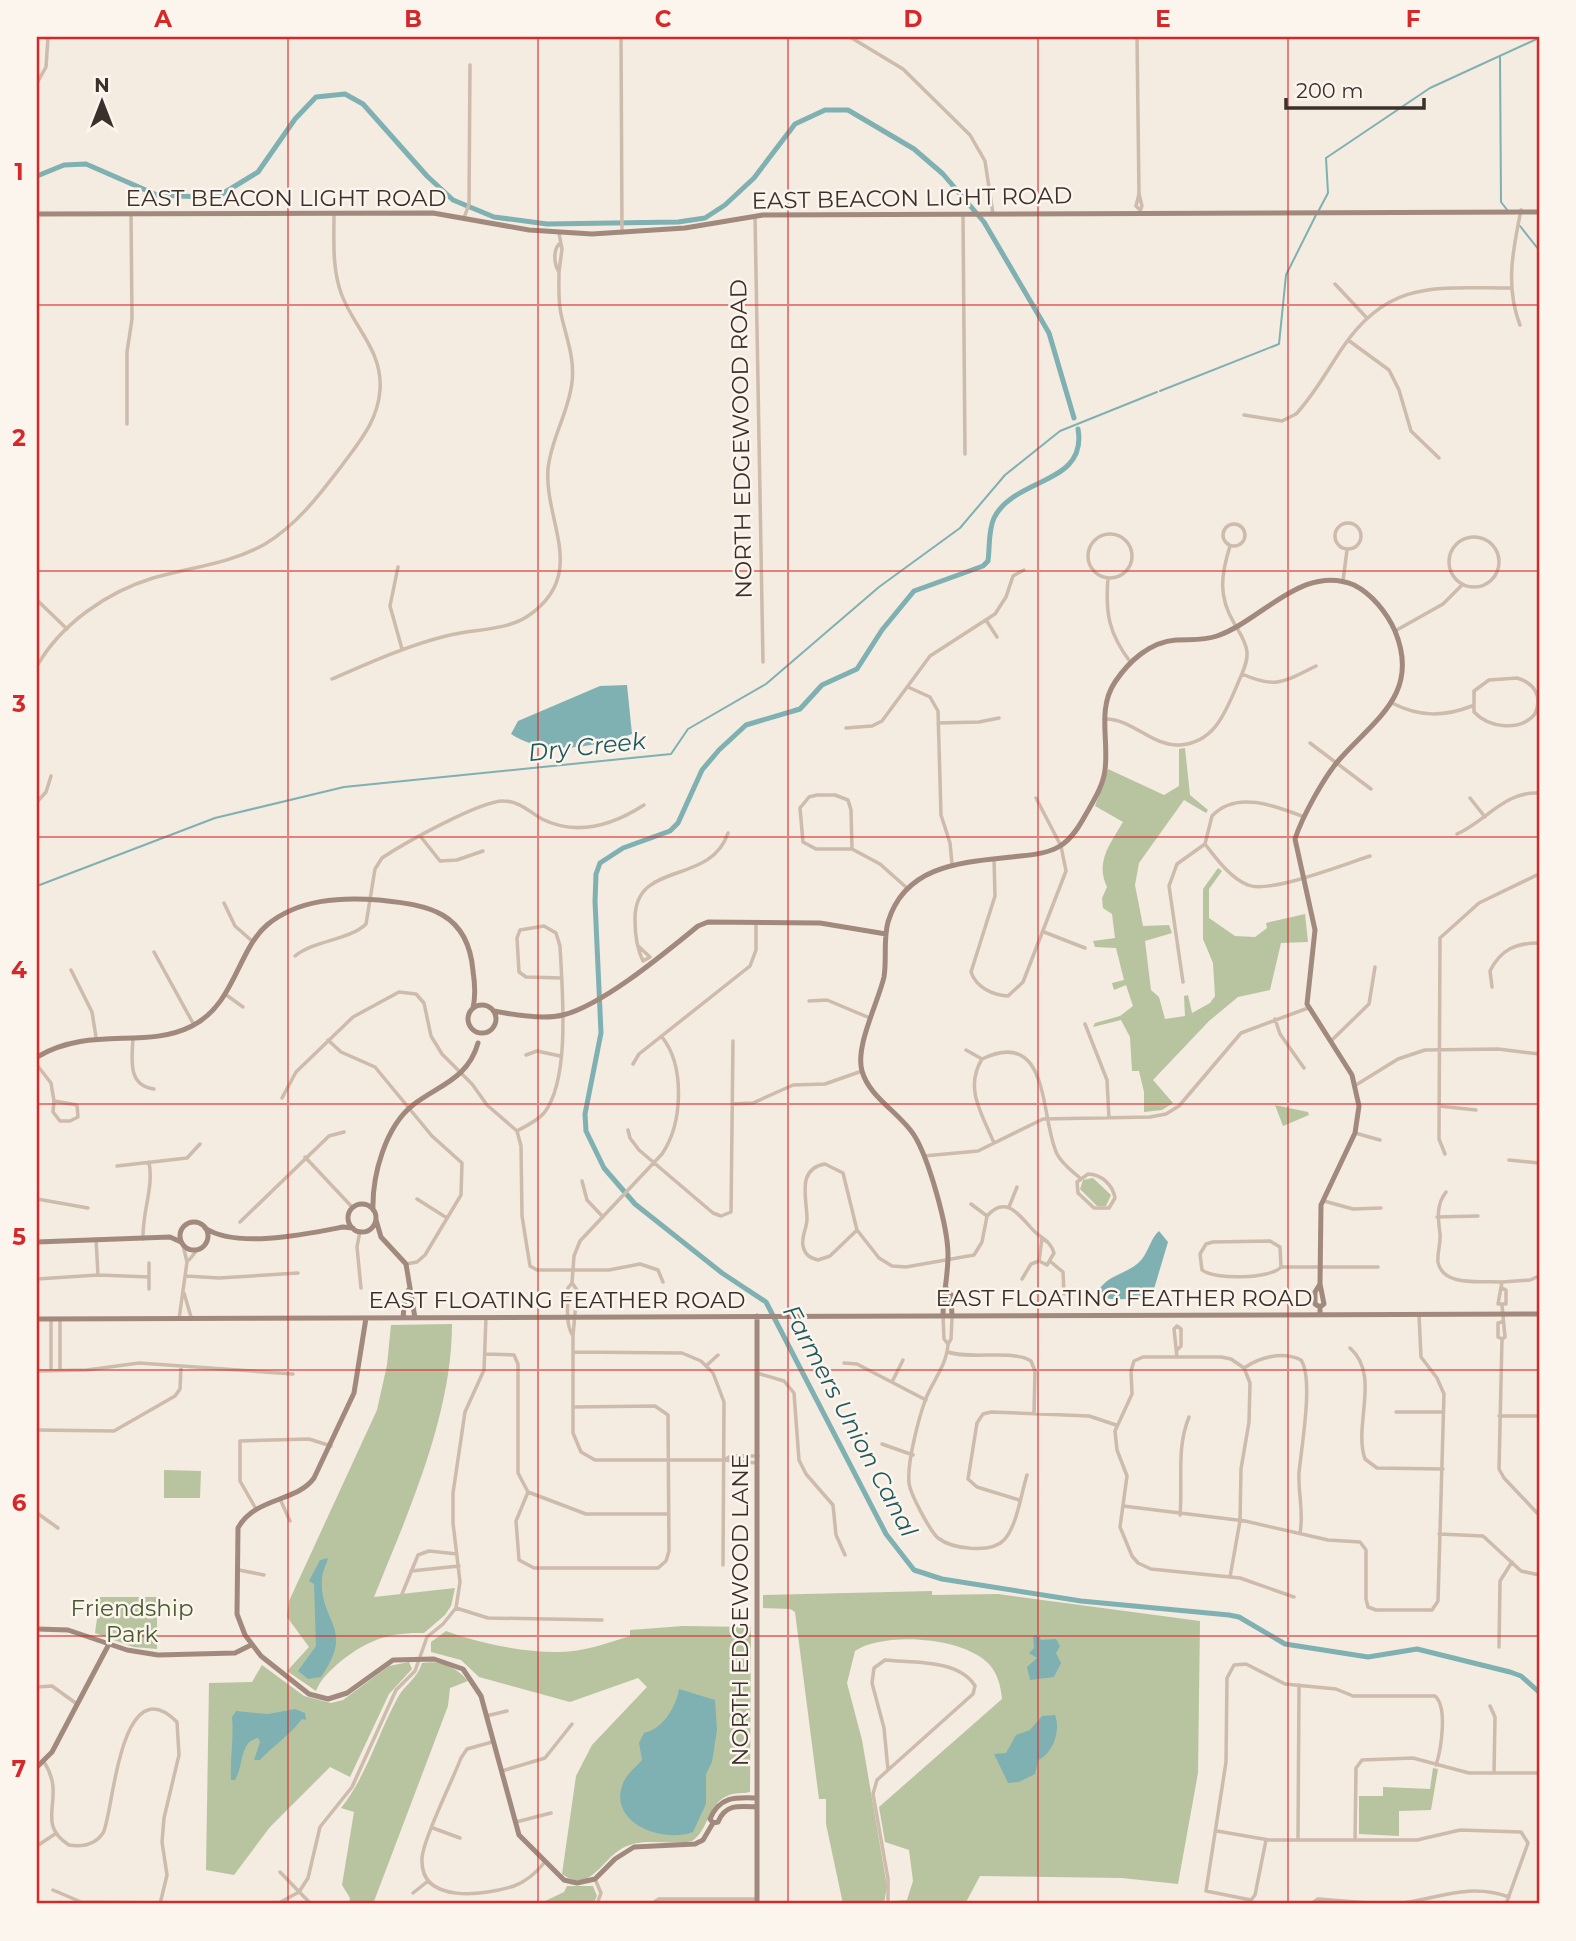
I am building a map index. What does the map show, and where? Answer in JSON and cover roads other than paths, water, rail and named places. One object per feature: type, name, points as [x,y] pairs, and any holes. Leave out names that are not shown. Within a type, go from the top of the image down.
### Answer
[{"type":"street","points":[[37,83],[46,67],[48,37]]},
{"type":"street","points":[[621,37],[622,233]]},
{"type":"street","points":[[850,37],[903,69],[970,135],[985,160],[993,214]]},
{"type":"street","points":[[1137,37],[1139,194],[1142,206],[1139,211]]},
{"type":"street","points":[[464,218],[468,206],[470,65]]},
{"type":"street","points":[[1520,325],[1511,288],[1512,256],[1521,210]]},
{"type":"street","name":"EAST BEACON LIGHT ROAD","points":[[37,214],[433,214],[559,233],[622,233],[685,228],[755,216],[1139,211],[1293,214],[1521,210],[1539,212]]},
{"type":"street","points":[[37,666],[66,629],[82,615],[125,588],[153,578],[224,562],[265,544],[311,505],[363,438],[379,403],[380,376],[374,352],[345,302],[337,280],[334,213]]},
{"type":"street","points":[[127,424],[127,352],[132,319],[131,214]]},
{"type":"street","points":[[963,214],[965,454]]},
{"type":"street","name":"NORTH EDGEWOOD ROAD","points":[[755,216],[763,662]]},
{"type":"street","points":[[332,679],[402,649],[446,636],[511,625],[540,606],[557,580],[561,542],[551,506],[548,469],[572,381],[572,359],[561,312],[559,272],[555,261],[559,233]]},
{"type":"street","points":[[1335,284],[1366,317]]},
{"type":"street","points":[[1244,415],[1274,421],[1292,417],[1366,317],[1395,297],[1416,290],[1511,288]]},
{"type":"street","points":[[1348,340],[1389,370],[1397,383],[1411,430],[1439,458]]},
{"type":"street","points":[[1348,523],[1361,530],[1362,538],[1360,544],[1347,550],[1337,544],[1335,534],[1342,524],[1348,523]]},
{"type":"street","points":[[1236,524],[1243,528],[1245,539],[1240,545],[1230,546],[1224,541],[1224,530],[1236,524]]},
{"type":"street","points":[[1116,535],[1129,544],[1131,561],[1123,575],[1108,578],[1094,573],[1090,568],[1089,550],[1098,537],[1116,535]]},
{"type":"street","points":[[1395,631],[1443,604],[1462,585],[1485,585],[1496,575],[1498,552],[1488,541],[1466,538],[1454,546],[1449,567],[1462,585]]},
{"type":"street","points":[[1104,719],[1119,720],[1167,744],[1197,741],[1219,724],[1242,674],[1247,650],[1224,603],[1221,588],[1230,546]]},
{"type":"street","points":[[1343,582],[1347,550]]},
{"type":"street","points":[[398,568],[390,606],[402,649]]},
{"type":"street","points":[[846,727],[872,726],[882,721],[934,653],[986,620],[1002,606],[1013,576],[1024,570]]},
{"type":"street","points":[[1108,578],[1108,625],[1115,642],[1131,663]]},
{"type":"street","points":[[948,1344],[944,1339],[943,1316],[943,1294],[947,1289],[947,1240],[924,1156],[912,1132],[870,1086],[862,1071],[861,1055],[884,976],[886,934],[894,908],[907,888],[927,873],[952,864],[1040,853],[1061,846],[1079,826],[1101,785],[1106,761],[1104,719],[1111,689],[1131,663],[1159,643],[1209,639],[1309,583],[1343,582],[1371,596],[1395,631],[1400,649],[1401,676],[1392,703],[1380,721],[1336,763],[1305,817],[1295,844],[1315,930],[1306,992],[1308,1008],[1356,1085],[1359,1112],[1355,1133],[1322,1200],[1320,1284],[1324,1304],[1320,1307],[1320,1315]]},
{"type":"street","points":[[37,600],[66,629]]},
{"type":"street","points":[[986,620],[997,637]]},
{"type":"street","points":[[1242,674],[1263,683],[1278,684],[1316,666]]},
{"type":"street","points":[[1495,679],[1527,681],[1538,696],[1535,714],[1518,724],[1497,725],[1484,722],[1472,706],[1474,691],[1481,684],[1495,679]]},
{"type":"street","points":[[908,687],[934,701],[938,723],[941,815],[950,844],[952,864]]},
{"type":"street","points":[[1392,703],[1412,712],[1433,715],[1472,706]]},
{"type":"street","points":[[938,723],[999,718]]},
{"type":"street","points":[[1310,743],[1371,789]]},
{"type":"street","points":[[37,802],[46,792],[51,776]]},
{"type":"street","points":[[1457,834],[1511,798],[1539,793]]},
{"type":"street","points":[[852,849],[848,800],[835,795],[817,795],[804,801],[800,821],[803,842],[816,849],[852,849],[880,863],[907,888]]},
{"type":"street","points":[[1470,798],[1485,817]]},
{"type":"street","points":[[994,859],[996,897],[971,972],[979,985],[1008,996],[1017,991],[1044,932],[1065,876],[1061,846],[1035,799]]},
{"type":"street","points":[[295,956],[306,947],[361,929],[369,917],[379,862],[421,837],[497,801],[514,802],[544,820],[576,828],[606,825],[644,805]]},
{"type":"street","points":[[1305,817],[1268,803],[1230,804],[1212,816],[1207,826],[1205,844],[1214,857],[1247,885],[1263,887],[1370,856]]},
{"type":"street","points":[[648,963],[643,961],[638,946],[634,909],[641,890],[650,883],[712,859],[724,845],[728,833]]},
{"type":"street","points":[[421,837],[429,851],[440,861],[457,860],[484,851]]},
{"type":"street","points":[[1183,982],[1169,898],[1170,880],[1181,860],[1205,844]]},
{"type":"street","points":[[1445,1154],[1440,1145],[1437,957],[1443,932],[1479,903],[1539,874]]},
{"type":"street","points":[[37,1057],[70,1042],[96,1037],[168,1034],[194,1025],[214,1010],[254,942],[277,918],[319,902],[340,898],[428,907],[451,919],[468,944],[475,996],[468,1019],[478,1043]]},
{"type":"street","points":[[224,903],[235,926],[254,942]]},
{"type":"street","points":[[475,996],[494,1011],[505,1014],[564,1015],[596,999],[698,926],[708,922],[820,923],[886,934]]},
{"type":"street","points":[[633,1064],[639,1054],[750,967],[756,950],[756,922]]},
{"type":"street","points":[[516,1131],[537,1119],[546,1109],[560,1056],[564,1015],[562,978],[559,939],[551,929],[534,925],[518,934],[519,972],[526,977],[562,978]]},
{"type":"street","points":[[1044,932],[1085,948]]},
{"type":"street","points":[[1492,987],[1490,971],[1504,951],[1523,943],[1539,943]]},
{"type":"street","points":[[154,952],[194,1025]]},
{"type":"street","points":[[1330,1042],[1369,1004],[1375,967]]},
{"type":"street","points":[[71,970],[94,1018],[96,1037]]},
{"type":"street","points":[[282,1098],[296,1072],[328,1040],[373,1004],[399,992],[416,994],[424,1003],[435,1044],[460,1075],[516,1131],[521,1146],[522,1216],[530,1266],[537,1270],[574,1270],[647,1265],[658,1270],[663,1282]]},
{"type":"street","points":[[225,994],[243,1007]]},
{"type":"street","points":[[809,1001],[827,1000],[872,1019]]},
{"type":"street","points":[[473,1008],[487,1005]]},
{"type":"street","points":[[924,1156],[972,1152],[1038,1120],[1049,1118],[1156,1117],[1171,1112],[1241,1033],[1308,1008]]},
{"type":"street","points":[[494,1011],[495,1024]]},
{"type":"street","points":[[415,1318],[406,1264],[381,1237],[373,1210],[373,1194],[385,1143],[396,1122],[408,1109],[460,1075],[486,1032],[505,1014]]},
{"type":"street","points":[[1275,1019],[1280,1034],[1304,1068]]},
{"type":"street","points":[[1085,1024],[1107,1080],[1109,1118]]},
{"type":"street","points":[[474,1030],[486,1032]]},
{"type":"street","points":[[1539,1030],[1539,1042]]},
{"type":"street","points":[[132,1036],[133,1076],[141,1085],[154,1089]]},
{"type":"street","points":[[662,1037],[675,1058],[676,1115],[672,1137],[653,1163],[576,1247],[572,1283],[568,1288],[574,1352],[573,1438],[581,1452],[595,1460],[724,1460],[730,1456],[758,1459]]},
{"type":"street","points":[[328,1040],[341,1052],[375,1067],[408,1109],[462,1163],[463,1190],[425,1255],[417,1262],[406,1264]]},
{"type":"street","points":[[628,1130],[635,1146],[653,1163],[713,1213],[727,1216],[733,1207],[733,1041]]},
{"type":"street","points":[[1356,1085],[1411,1054],[1439,1049],[1498,1049],[1539,1054]]},
{"type":"street","points":[[966,1050],[982,1059]]},
{"type":"street","points":[[526,1055],[537,1051],[560,1056]]},
{"type":"street","points":[[995,1143],[973,1090],[974,1073],[982,1059],[1004,1052],[1024,1059],[1041,1080],[1059,1157],[1080,1178]]},
{"type":"street","points":[[37,1065],[51,1083],[53,1112],[60,1121],[70,1121],[78,1117],[77,1105],[54,1101]]},
{"type":"street","points":[[733,1104],[753,1103],[793,1085],[825,1084],[862,1071]]},
{"type":"street","points":[[1439,1105],[1476,1110]]},
{"type":"street","points":[[240,1222],[328,1136],[344,1132]]},
{"type":"street","points":[[1355,1133],[1380,1140]]},
{"type":"street","points":[[117,1166],[187,1158],[200,1144]]},
{"type":"street","points":[[305,1157],[353,1208]]},
{"type":"street","points":[[1508,1160],[1539,1163]]},
{"type":"street","points":[[143,1239],[144,1209],[152,1182],[149,1161]]},
{"type":"street","points":[[857,1230],[824,1259],[812,1258],[807,1254],[802,1241],[807,1219],[804,1181],[813,1168],[832,1164],[843,1173],[857,1230],[879,1258],[892,1266],[906,1267],[968,1258],[978,1250],[987,1216],[995,1209],[1009,1207],[1020,1212],[1053,1248],[1051,1262]]},
{"type":"street","points":[[1093,1174],[1111,1187],[1115,1198],[1111,1206],[1099,1210],[1081,1197],[1077,1189],[1080,1178],[1093,1174]]},
{"type":"street","points":[[582,1181],[587,1200],[603,1217]]},
{"type":"street","points":[[1009,1207],[1017,1187]]},
{"type":"street","points":[[1446,1192],[1439,1200],[1437,1217],[1438,1262],[1442,1271],[1459,1280],[1502,1282],[1530,1280],[1539,1276]]},
{"type":"street","points":[[334,1228],[353,1208],[373,1194]]},
{"type":"street","points":[[37,1199],[88,1208]]},
{"type":"street","points":[[417,1199],[447,1218]]},
{"type":"street","points":[[1322,1200],[1353,1209],[1381,1208]]},
{"type":"street","points":[[360,1204],[373,1210]]},
{"type":"street","points":[[971,1204],[987,1216]]},
{"type":"street","points":[[348,1216],[359,1230],[357,1247],[361,1288]]},
{"type":"street","points":[[1437,1217],[1478,1216]]},
{"type":"street","points":[[359,1230],[372,1228],[376,1220]]},
{"type":"street","points":[[37,1242],[70,1243],[96,1239],[170,1237],[194,1222],[218,1236],[248,1238],[334,1228],[359,1230],[381,1237]]},
{"type":"street","points":[[205,1228],[208,1236],[205,1244]]},
{"type":"street","points":[[179,1319],[187,1262],[181,1230]]},
{"type":"street","points":[[187,1262],[198,1249],[218,1236]]},
{"type":"street","points":[[170,1237],[198,1249]]},
{"type":"street","points":[[1038,1261],[1042,1238]]},
{"type":"street","points":[[96,1239],[98,1275]]},
{"type":"street","points":[[1281,1267],[1282,1252],[1276,1243],[1213,1242],[1202,1248],[1202,1270],[1211,1276],[1270,1275],[1281,1267],[1378,1266]]},
{"type":"street","points":[[1038,1261],[1044,1265],[1051,1262]]},
{"type":"street","points":[[1022,1279],[1031,1264],[1038,1261]]},
{"type":"street","points":[[1051,1262],[1063,1272],[1064,1294]]},
{"type":"street","points":[[149,1264],[149,1289]]},
{"type":"street","points":[[186,1276],[219,1278],[298,1273]]},
{"type":"street","points":[[37,1279],[98,1275],[149,1277]]},
{"type":"street","points":[[1502,1282],[1502,1288],[1498,1290],[1498,1304],[1502,1305],[1502,1322],[1498,1323],[1498,1338],[1502,1339],[1499,1416],[1501,1474],[1539,1515]]},
{"type":"street","points":[[572,1283],[577,1290],[572,1318]]},
{"type":"street","points":[[403,1318],[405,1295],[410,1288]]},
{"type":"street","points":[[947,1289],[951,1294],[951,1339],[948,1352],[926,1400],[913,1455],[910,1489],[939,1538],[950,1544],[983,1549],[1001,1543],[1010,1531],[1027,1475]]},
{"type":"street","points":[[184,1293],[191,1319]]},
{"type":"street","name":"EAST FLOATING FEATHER ROAD","points":[[37,1319],[1539,1314]]},
{"type":"street","points":[[1177,1315],[1177,1326],[1181,1329],[1181,1346],[1177,1350],[1177,1357]]},
{"type":"street","points":[[1123,1506],[1240,1521],[1363,1544],[1368,1607],[1376,1610],[1428,1611],[1435,1607],[1438,1601],[1444,1412],[1442,1387],[1421,1357],[1419,1315]]},
{"type":"street","name":"NORTH EDGEWOOD LANE","points":[[757,1902],[759,1316]]},
{"type":"street","points":[[277,1904],[299,1892],[312,1870],[320,1826],[352,1787],[396,1690],[415,1671],[426,1637],[443,1624],[456,1608],[460,1589],[453,1504],[465,1412],[483,1376],[486,1317]]},
{"type":"street","points":[[366,1318],[354,1393],[311,1483],[256,1509],[238,1528],[237,1614],[251,1645],[281,1674],[309,1694],[328,1699],[347,1693],[393,1660],[449,1662],[463,1669],[477,1687],[513,1823],[519,1835],[544,1863],[570,1882],[595,1879],[625,1851],[643,1846],[695,1844],[703,1840],[713,1823],[718,1822],[722,1812],[730,1807],[756,1807]]},
{"type":"street","points":[[51,1319],[51,1371]]},
{"type":"street","points":[[60,1319],[60,1371]]},
{"type":"street","points":[[1350,1348],[1363,1366],[1363,1454],[1368,1463],[1377,1468],[1443,1469]]},
{"type":"street","points":[[574,1352],[676,1352],[692,1356],[707,1365],[719,1382],[723,1397],[723,1565]]},
{"type":"street","points":[[948,1352],[964,1357],[1021,1357],[1031,1361],[1035,1371],[1034,1413]]},
{"type":"street","points":[[486,1354],[509,1354],[517,1359],[518,1473],[528,1492],[586,1514],[669,1514]]},
{"type":"street","points":[[707,1365],[718,1355]]},
{"type":"street","points":[[1230,1577],[1240,1521],[1241,1469],[1249,1422],[1250,1383],[1244,1368],[1226,1357],[1137,1359],[1131,1371],[1132,1394],[1116,1425],[1115,1444],[1127,1476],[1120,1527],[1138,1563],[1151,1569],[1230,1577],[1294,1597]]},
{"type":"street","points":[[1244,1368],[1262,1357],[1292,1357],[1301,1360],[1305,1370],[1305,1435],[1299,1477],[1303,1518],[1300,1533]]},
{"type":"street","points":[[892,1382],[903,1360]]},
{"type":"street","points":[[844,1363],[857,1364],[926,1400]]},
{"type":"street","points":[[37,1371],[87,1370],[127,1364],[220,1367],[237,1373],[293,1374]]},
{"type":"street","points":[[37,1430],[114,1431],[124,1428],[175,1396],[180,1389],[181,1367]]},
{"type":"street","points":[[757,1373],[784,1381],[794,1393],[799,1460],[809,1479],[834,1505],[836,1535],[845,1555]]},
{"type":"street","points":[[528,1492],[516,1521],[516,1550],[522,1563],[534,1568],[652,1569],[666,1561],[669,1420],[665,1410],[655,1406],[573,1407]]},
{"type":"street","points":[[1396,1412],[1444,1412]]},
{"type":"street","points":[[1019,1500],[977,1487],[968,1479],[977,1423],[983,1414],[1034,1413],[1094,1417],[1116,1425]]},
{"type":"street","points":[[1499,1416],[1539,1416]]},
{"type":"street","points":[[1180,1514],[1183,1478],[1180,1441],[1189,1417]]},
{"type":"street","points":[[256,1509],[240,1481],[240,1441],[309,1438],[331,1446]]},
{"type":"street","points":[[882,1444],[913,1455]]},
{"type":"street","points":[[279,1497],[290,1521]]},
{"type":"street","points":[[37,1513],[58,1528]]},
{"type":"street","points":[[1439,1534],[1483,1536],[1526,1574],[1539,1575]]},
{"type":"street","points":[[402,1594],[415,1559],[422,1552],[457,1554]]},
{"type":"street","points":[[1499,1647],[1500,1581],[1512,1562]]},
{"type":"street","points":[[411,1572],[459,1566]]},
{"type":"street","points":[[237,1570],[264,1575]]},
{"type":"street","points":[[456,1608],[488,1618],[602,1620]]},
{"type":"street","points":[[37,1629],[68,1630],[109,1644],[158,1655],[235,1653],[251,1645]]},
{"type":"street","points":[[37,1767],[44,1762],[78,1704],[109,1644]]},
{"type":"street","points":[[888,1770],[884,1728],[872,1683],[877,1664],[885,1660],[938,1665],[971,1679],[975,1685],[973,1694],[877,1780],[873,1794],[888,1879],[888,1904]]},
{"type":"street","points":[[1266,1840],[1255,1895],[1251,1900],[1206,1891],[1226,1762],[1227,1678],[1234,1665],[1246,1664],[1271,1680],[1336,1689],[1361,1698],[1431,1695],[1439,1699],[1442,1746],[1436,1765]]},
{"type":"street","points":[[1298,1840],[1299,1685]]},
{"type":"street","points":[[37,1687],[52,1686],[78,1704]]},
{"type":"street","points":[[1490,1706],[1494,1717],[1494,1773]]},
{"type":"street","points":[[44,1762],[55,1787],[50,1818],[55,1834],[69,1845],[88,1845],[96,1840],[107,1821],[112,1779],[125,1740],[141,1716],[157,1711],[169,1715],[178,1728],[179,1755],[164,1818],[162,1842],[167,1875],[161,1903]]},
{"type":"street","points":[[486,1716],[507,1711]]},
{"type":"street","points":[[500,1772],[545,1758],[572,1724]]},
{"type":"street","points":[[492,1742],[467,1749],[461,1758],[421,1858],[428,1881],[435,1888],[456,1894],[502,1889],[530,1878],[544,1863]]},
{"type":"street","points":[[1355,1840],[1356,1768],[1359,1762],[1366,1758],[1413,1758],[1461,1772],[1539,1773]]},
{"type":"street","points":[[713,1823],[709,1819],[714,1808],[723,1800],[756,1798]]},
{"type":"street","points":[[513,1823],[551,1813]]},
{"type":"street","points":[[433,1828],[460,1839]]},
{"type":"street","points":[[1217,1831],[1266,1840],[1417,1840],[1460,1830],[1516,1830],[1525,1835],[1528,1843],[1506,1904]]},
{"type":"street","points":[[37,1846],[55,1834]]},
{"type":"street","points":[[280,1872],[311,1904]]},
{"type":"street","points":[[595,1879],[601,1893],[597,1904]]},
{"type":"street","points":[[412,1892],[428,1881]]},
{"type":"street","points":[[54,1890],[81,1902],[241,1904]]},
{"type":"street","points":[[1397,1904],[1457,1890],[1493,1891],[1509,1897]]},
{"type":"street","points":[[651,1904],[659,1899],[757,1902]]},
{"type":"street","points":[[1312,1903],[1318,1899],[1382,1904]]},
{"type":"water","points":[[627,685],[632,734],[586,746],[554,748],[539,746],[511,734],[518,721],[600,686]]},
{"type":"water","points":[[1159,1231],[1168,1242],[1154,1289],[1146,1297],[1112,1299],[1101,1295],[1098,1291],[1103,1285],[1142,1259]]},
{"type":"water","points":[[328,1558],[322,1577],[323,1594],[334,1626],[336,1647],[321,1677],[308,1679],[298,1671],[316,1646],[314,1584],[309,1581],[320,1560]]},
{"type":"water","points":[[1039,1635],[1041,1640],[1056,1639],[1060,1646],[1056,1653],[1061,1663],[1054,1677],[1030,1680],[1027,1667],[1037,1658],[1029,1653],[1034,1648],[1033,1636]]},
{"type":"water","points":[[679,1689],[715,1700],[717,1730],[712,1762],[706,1774],[706,1804],[693,1832],[666,1835],[653,1832],[629,1818],[622,1808],[620,1795],[624,1781],[642,1760],[639,1743],[644,1733],[657,1727],[668,1716]]},
{"type":"water","points":[[295,1709],[305,1713],[306,1720],[302,1719],[260,1760],[254,1760],[260,1742],[258,1738],[252,1740],[245,1749],[235,1780],[231,1780],[232,1717],[236,1711],[268,1714]]},
{"type":"water","points":[[1055,1715],[1057,1728],[1052,1747],[1038,1760],[1035,1774],[1019,1782],[1008,1783],[994,1754],[1006,1753],[1016,1735],[1030,1730],[1042,1716]]},
{"type":"waterway","name":"Dry Creek","points":[[1319,210],[1328,193],[1326,158],[1430,88],[1539,38]]},
{"type":"waterway","points":[[1500,57],[1501,202],[1508,211]]},
{"type":"waterway","name":"Farmers Union Canal","points":[[37,176],[64,165],[86,164],[157,195],[202,197],[222,194],[258,172],[295,119],[316,97],[345,94],[363,104],[427,176],[453,200],[494,217],[547,224],[678,222],[705,218],[725,205],[754,178],[795,124],[825,110],[848,110],[914,149],[943,174],[984,222],[1049,333],[1074,418]]},
{"type":"waterway","name":"Dry Creek","points":[[1160,391],[1279,344],[1286,275],[1316,215]]},
{"type":"waterway","points":[[1520,226],[1539,250]]},
{"type":"waterway","name":"Dry Creek","points":[[37,886],[215,818],[344,787],[671,754],[688,729],[766,684],[879,587],[960,528],[1005,475],[1060,431],[1157,392]]},
{"type":"waterway","name":"Farmers Union Canal","points":[[1078,429],[1078,447],[1072,461],[1061,471],[1017,495],[1004,505],[994,518],[988,561],[983,566],[914,591],[882,630],[857,669],[822,685],[800,709],[746,725],[719,750],[702,770],[678,823],[670,831],[623,848],[600,863],[596,874],[595,901],[601,1033],[585,1114],[586,1131],[604,1168],[635,1204],[722,1273],[766,1302],[886,1534],[914,1570],[942,1579],[1081,1601],[1229,1615],[1239,1617],[1285,1644],[1368,1657],[1417,1649],[1510,1672],[1521,1676],[1539,1692]]},
{"type":"park label","name":"Friendship Park","points":[[132,1621]]}]
